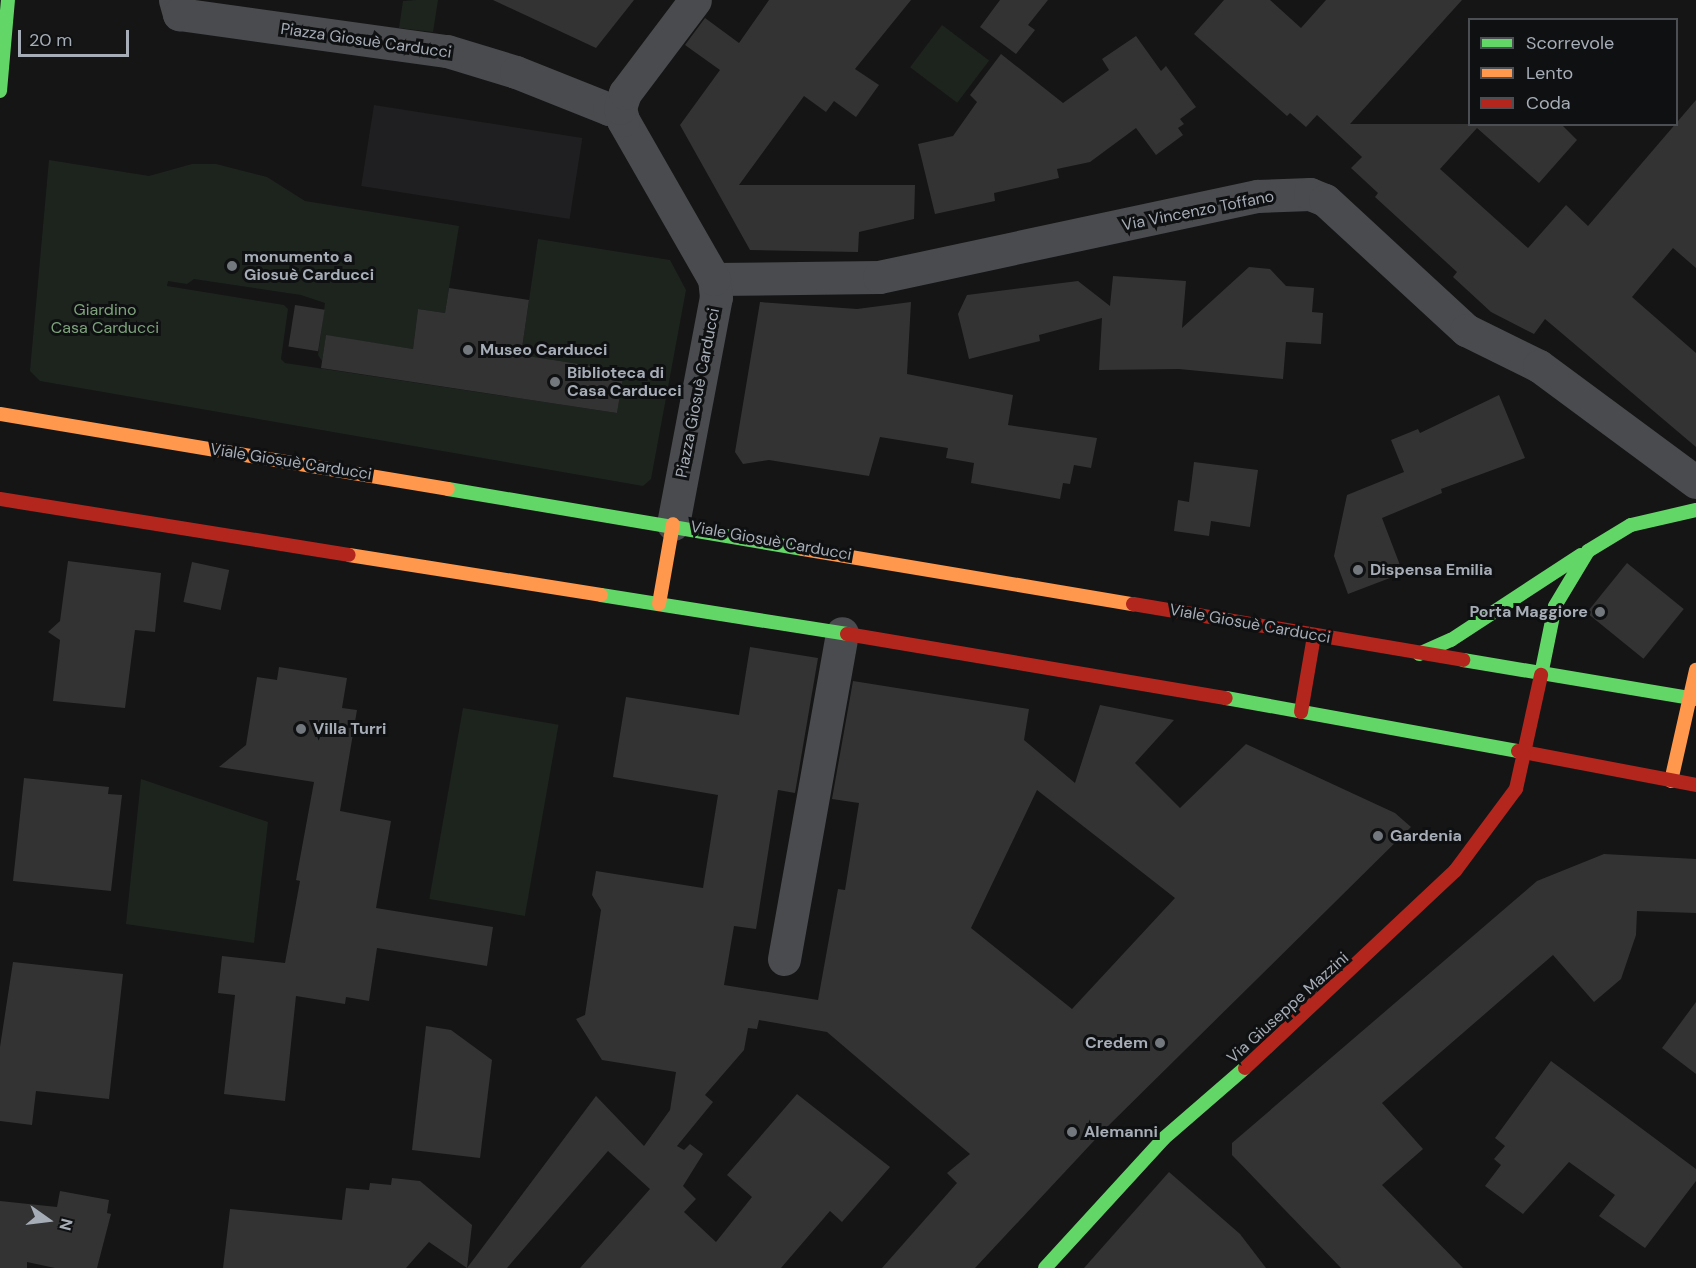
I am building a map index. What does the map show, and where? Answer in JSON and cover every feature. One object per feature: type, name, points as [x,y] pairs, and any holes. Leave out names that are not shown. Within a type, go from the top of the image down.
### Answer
[{"type":"main road","points":[[0,91],[8,0]]},
{"type":"main road","name":"Viale Giosuè Carducci","points":[[0,414],[673,524],[1541,675],[1692,699]]},
{"type":"main road","points":[[0,499],[842,633],[1301,712],[1696,785]]},
{"type":"main road","points":[[1419,654],[1451,640],[1631,525],[1662,514],[1696,510]]},
{"type":"main road","points":[[659,604],[673,524]]},
{"type":"main road","name":"Via Giuseppe Mazzini","points":[[1045,1268],[1163,1139],[1301,1020],[1455,871],[1508,802],[1526,753],[1555,606],[1588,551]]},
{"type":"main road","points":[[1301,712],[1314,636]]},
{"type":"main road","points":[[1671,781],[1692,699],[1696,670]]},
{"type":"street","name":"Piazza Giosuè Carducci","points":[[175,0],[179,14],[447,51],[516,72],[609,109],[620,108]]},
{"type":"street","points":[[695,0],[625,93],[620,108],[622,120],[714,279]]},
{"type":"street","name":"Via Vincenzo Toffano","points":[[714,279],[879,277],[1257,196],[1310,195],[1325,200],[1466,330],[1539,366],[1696,482]]},
{"type":"street","name":"Piazza Giosuè Carducci","points":[[673,524],[716,297],[714,279]]},
{"type":"street","points":[[784,958],[842,633]]},
{"type":"shaded area","points":[[374,105],[582,138],[570,219],[361,186]]},
{"type":"green space","points":[[438,0],[433,32],[399,28],[403,1]]},
{"type":"green space","points":[[942,25],[989,61],[957,103],[910,67]]},
{"type":"green space","name":"Giardino Casa Carducci","points":[[49,160],[149,176],[192,164],[216,164],[267,177],[305,201],[459,226],[445,313],[418,309],[413,349],[326,336],[322,361],[318,355],[325,303],[301,295],[194,279],[187,284],[168,281],[167,286],[284,305],[288,309],[281,359],[285,363],[617,413],[623,371],[521,355],[538,239],[670,260],[686,290],[651,479],[643,486],[40,381],[30,371]]},
{"type":"green space","points":[[463,708],[559,725],[525,916],[429,899]]},
{"type":"green space","points":[[141,779],[268,822],[254,943],[126,924]]},
{"type":"building","points":[[493,0],[634,0],[596,48]]},
{"type":"building","points":[[769,0],[911,0],[855,69],[879,85],[856,117],[834,101],[826,112],[804,96],[739,185],[915,185],[914,219],[859,232],[858,252],[750,250],[680,125],[720,70],[685,45],[705,18],[739,43]]},
{"type":"building","points":[[1000,0],[1048,0],[1028,25],[1035,30],[1016,54],[980,27]]},
{"type":"building","points":[[1224,0],[1270,0],[1301,28],[1326,0],[1462,0],[1350,124],[1563,126],[1577,140],[1539,183],[1477,128],[1440,169],[1528,248],[1566,205],[1588,226],[1674,126],[1678,126],[1678,121],[1696,100],[1696,268],[1673,248],[1632,297],[1696,353],[1696,447],[1545,319],[1534,334],[1491,312],[1453,277],[1457,272],[1375,197],[1378,193],[1351,168],[1362,157],[1317,115],[1306,127],[1290,113],[1287,116],[1194,34]]},
{"type":"building","points":[[1136,36],[1161,71],[1166,66],[1196,107],[1180,119],[1184,124],[1178,128],[1183,135],[1156,155],[1136,128],[1090,162],[1057,169],[1059,178],[994,193],[995,201],[935,214],[918,144],[953,136],[977,102],[970,95],[1001,54],[1063,103],[1109,70],[1102,59]]},
{"type":"building","points":[[1249,267],[1270,269],[1286,286],[1314,288],[1312,312],[1323,313],[1321,344],[1286,342],[1283,379],[1179,369],[1099,370],[1102,318],[1039,335],[1040,341],[969,359],[958,314],[967,295],[1078,281],[1110,306],[1113,276],[1186,281],[1182,328]]},
{"type":"building","points":[[449,288],[529,300],[521,355],[624,371],[617,413],[321,368],[326,335],[413,349],[418,309],[445,313]]},
{"type":"building","points":[[760,302],[857,309],[911,302],[907,374],[1013,395],[1008,425],[1097,438],[1091,468],[1074,465],[1070,484],[1063,483],[1060,499],[971,483],[974,463],[946,458],[948,448],[880,437],[869,476],[769,460],[743,464],[735,452]]},
{"type":"building","points":[[295,305],[325,310],[318,351],[288,346]]},
{"type":"building","points":[[1499,395],[1525,458],[1441,489],[1442,493],[1382,518],[1403,573],[1348,594],[1334,556],[1347,495],[1404,472],[1391,440],[1418,429],[1420,433]]},
{"type":"building","points":[[1194,462],[1258,470],[1250,527],[1211,521],[1209,536],[1174,531],[1178,500],[1189,502]]},
{"type":"building","points":[[68,561],[161,573],[155,632],[135,630],[125,708],[53,701],[60,640],[48,632],[60,621]]},
{"type":"building","points":[[192,562],[229,570],[221,610],[183,602]]},
{"type":"building","points":[[1627,563],[1684,609],[1643,659],[1587,613]]},
{"type":"building","points":[[750,647],[818,658],[795,793],[778,790],[756,929],[734,926],[724,985],[818,1000],[838,889],[845,890],[859,803],[832,799],[853,681],[1029,709],[1024,740],[1075,783],[1100,705],[1174,720],[1135,763],[1180,808],[1246,744],[1395,813],[1411,827],[1104,1130],[975,1268],[882,1268],[957,1183],[947,1173],[970,1154],[827,1032],[759,1020],[757,1029],[748,1028],[744,1050],[705,1095],[713,1102],[677,1146],[684,1150],[690,1144],[703,1154],[683,1186],[696,1199],[684,1212],[716,1242],[752,1197],[727,1175],[797,1094],[890,1167],[842,1222],[830,1211],[781,1268],[580,1268],[650,1189],[608,1151],[507,1268],[467,1268],[596,1096],[644,1146],[670,1110],[676,1072],[602,1060],[576,1019],[585,1015],[601,910],[592,895],[596,871],[703,888],[718,795],[613,777],[626,697],[739,715]],"holes":[[[1037,790],[1175,898],[1072,1009],[971,928]]]},
{"type":"building","points":[[279,667],[347,678],[342,708],[357,710],[340,811],[391,821],[376,908],[493,927],[487,966],[377,948],[369,1001],[346,997],[345,1004],[296,996],[285,1101],[224,1094],[235,995],[218,993],[222,956],[285,963],[300,881],[296,880],[314,782],[219,767],[246,745],[257,677],[277,680]]},
{"type":"building","points":[[24,778],[109,787],[108,794],[122,795],[111,891],[13,881]]},
{"type":"building","points":[[1604,854],[1696,859],[1696,913],[1637,911],[1636,935],[1621,979],[1594,1002],[1553,955],[1382,1103],[1423,1149],[1382,1185],[1463,1268],[1341,1268],[1232,1155],[1232,1143],[1537,881]]},
{"type":"building","points":[[13,962],[123,974],[109,1099],[36,1091],[32,1125],[0,1121],[0,1047]]},
{"type":"building","points":[[1696,1002],[1696,1074],[1662,1048]]},
{"type":"building","points":[[426,1026],[451,1030],[492,1060],[480,1158],[412,1150]]},
{"type":"building","points":[[1551,1061],[1696,1169],[1696,1181],[1645,1248],[1599,1216],[1615,1195],[1569,1162],[1523,1214],[1485,1186],[1501,1165],[1494,1159],[1505,1146],[1495,1138]]},
{"type":"building","points":[[1169,1172],[1240,1234],[1266,1268],[1084,1268]]},
{"type":"building","points":[[392,1178],[420,1181],[472,1225],[467,1268],[429,1242],[406,1268],[223,1268],[230,1209],[342,1220],[346,1188],[369,1190],[370,1183],[391,1185]]},
{"type":"building","points":[[60,1191],[109,1200],[107,1213],[111,1214],[97,1268],[55,1268],[27,1262],[27,1268],[0,1268],[0,1201],[57,1207]]},
{"type":"traffic: fast","points":[[0,91],[8,0]]},
{"type":"traffic: fast","points":[[448,489],[803,549]]},
{"type":"traffic: fast","points":[[1541,675],[1555,606],[1588,551],[1631,525],[1696,510]]},
{"type":"traffic: fast","points":[[1419,654],[1451,640],[1581,555]]},
{"type":"traffic: fast","points":[[601,595],[847,634]]},
{"type":"traffic: fast","points":[[1463,660],[1696,699]]},
{"type":"traffic: fast","points":[[1226,698],[1518,751]]},
{"type":"traffic: fast","points":[[1045,1268],[1163,1139],[1245,1068]]},
{"type":"traffic: slow","points":[[0,414],[448,489]]},
{"type":"traffic: slow","points":[[659,604],[673,524]]},
{"type":"traffic: slow","points":[[803,549],[1133,604]]},
{"type":"traffic: slow","points":[[349,555],[601,595]]},
{"type":"traffic: slow","points":[[1671,781],[1696,670]]},
{"type":"traffic: jam","points":[[0,499],[349,555]]},
{"type":"traffic: jam","points":[[1133,604],[1463,660]]},
{"type":"traffic: jam","points":[[847,634],[1226,698]]},
{"type":"traffic: jam","points":[[1301,712],[1314,636]]},
{"type":"traffic: jam","points":[[1245,1068],[1455,871],[1516,789],[1541,675]]},
{"type":"traffic: jam","points":[[1518,751],[1696,785]]},
{"type":"place","name":"monumento a Giosuè Carducci","points":[[232,266]]},
{"type":"place","name":"Museo Carducci","points":[[468,350]]},
{"type":"place","name":"Biblioteca di Casa Carducci","points":[[555,382]]},
{"type":"place","name":"Dispensa Emilia","points":[[1358,570]]},
{"type":"place","name":"Porta Maggiore","points":[[1600,612]]},
{"type":"place","name":"Villa Turri","points":[[301,729]]},
{"type":"place","name":"Gardenia","points":[[1378,836]]},
{"type":"place","name":"Credem","points":[[1160,1043]]},
{"type":"place","name":"Alemanni","points":[[1072,1132]]}]
